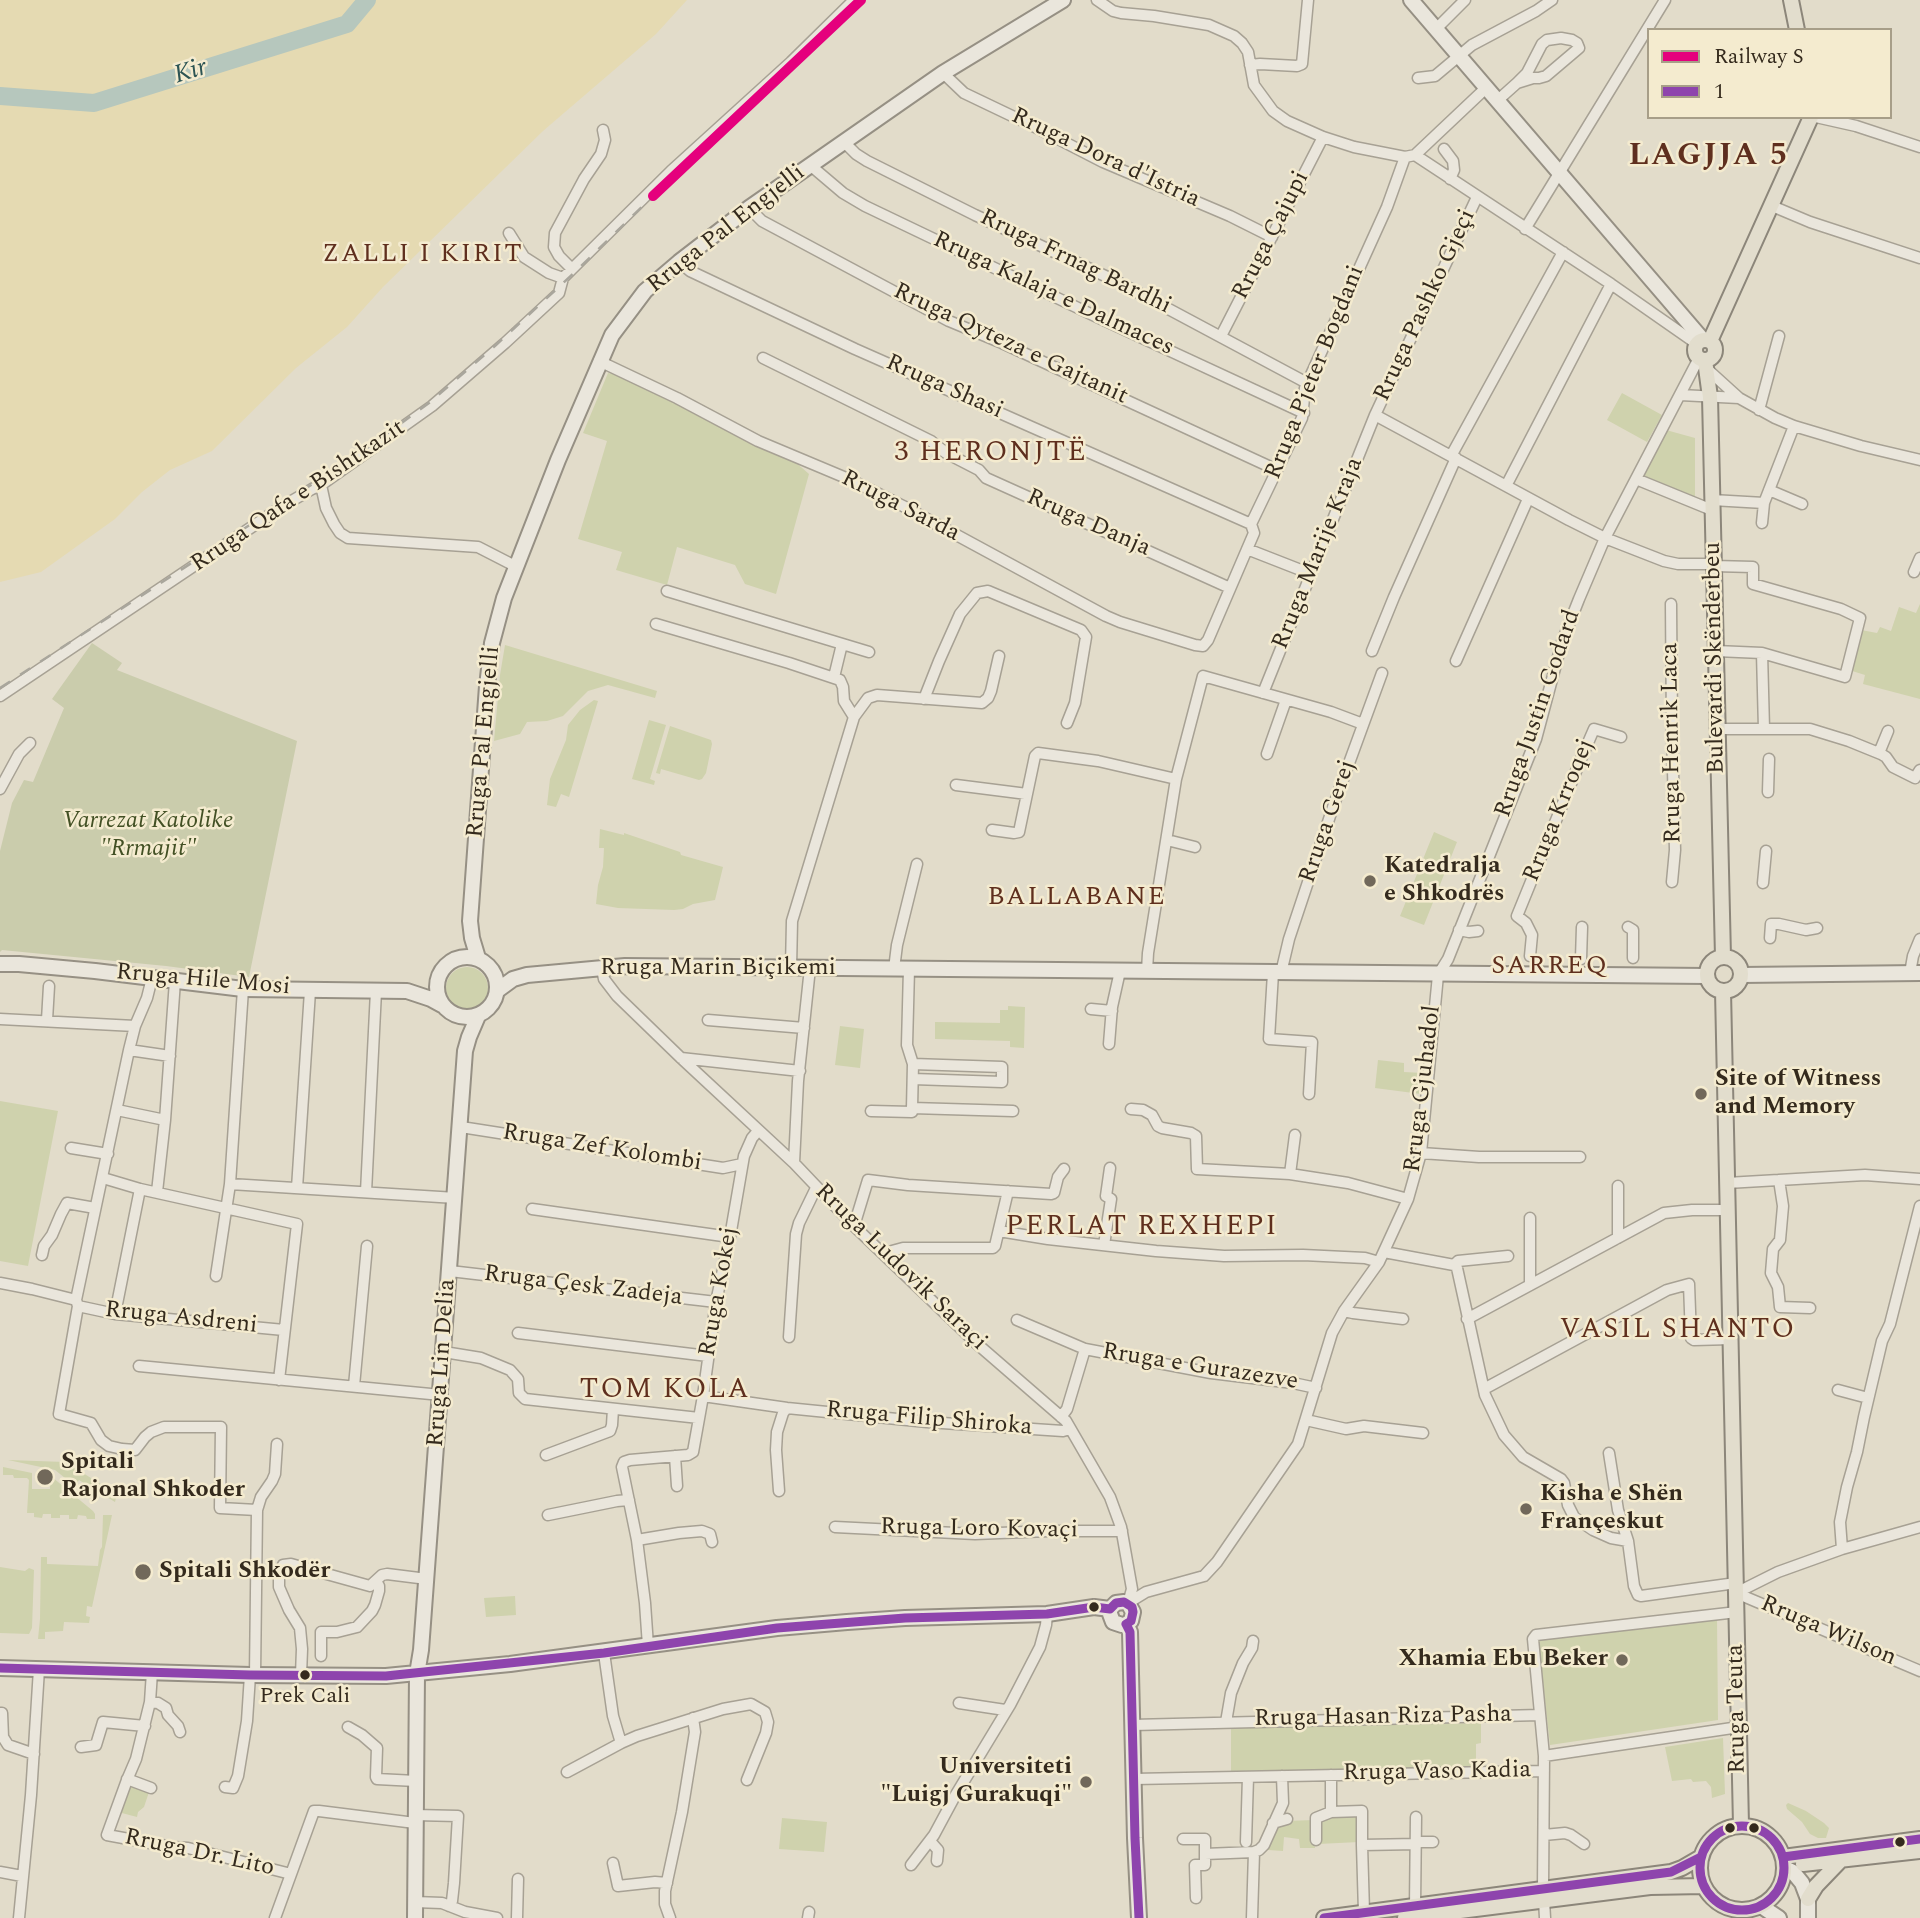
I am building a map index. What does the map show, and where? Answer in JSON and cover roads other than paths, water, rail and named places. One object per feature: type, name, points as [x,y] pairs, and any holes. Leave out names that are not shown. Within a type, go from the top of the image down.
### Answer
[{"type":"main road","name":"Rruga Pal Engjelli","points":[[457,958],[470,920],[492,643],[504,598],[558,460],[612,335],[645,291],[748,208],[943,73],[1063,0]]},
{"type":"main road","points":[[1411,0],[1559,172],[1704,352],[1813,119]]},
{"type":"main road","points":[[1791,0],[1797,28]]},
{"type":"main road","name":"Bulevardi Skënderbeu","points":[[1704,352],[1710,397],[1723,957]]},
{"type":"main road","name":"Rruga Pal Engjelli","points":[[470,920],[472,938],[484,963]]},
{"type":"main road","points":[[467,956],[484,963],[497,979],[495,1001],[488,1010],[478,1016],[467,1018],[449,1012],[442,1005],[436,987],[442,969],[457,958],[467,956]]},
{"type":"main road","points":[[1723,957],[1734,960],[1741,975],[1736,986],[1724,991],[1711,985],[1707,976],[1709,965],[1723,957]]},
{"type":"main road","name":"Rruga Marin Biçikemi","points":[[484,963],[510,973],[527,975],[625,966],[1707,976]]},
{"type":"main road","name":"Rruga Hile Mosi","points":[[0,964],[243,989],[407,991],[442,1005]]},
{"type":"main road","points":[[1741,975],[1915,973]]},
{"type":"main road","name":"Rruga Marin Biçikemi","points":[[498,990],[513,979],[527,975]]},
{"type":"main road","name":"Rruga Hile Mosi","points":[[407,991],[438,977]]},
{"type":"main road","points":[[1724,991],[1736,1588]]},
{"type":"main road","name":"Rruga Lin Delia","points":[[415,1918],[417,1674],[427,1579],[461,1127],[465,1051],[458,1016]]},
{"type":"main road","name":"Rruga Lin Delia","points":[[465,1051],[478,1016]]},
{"type":"main road","name":"Rruga Teuta","points":[[1736,1588],[1741,1825]]},
{"type":"main road","points":[[1116,1603],[1128,1603],[1133,1612],[1131,1621],[1122,1625],[1113,1622],[1110,1609],[1116,1603]]},
{"type":"main road","points":[[0,1668],[386,1676],[604,1653],[776,1628],[905,1618],[1047,1614],[1094,1607],[1110,1609]]},
{"type":"main road","points":[[1126,1624],[1130,1632],[1139,1918]]},
{"type":"main road","points":[[1784,1864],[1782,1884],[1773,1897],[1761,1906],[1741,1910],[1730,1908],[1710,1896],[1700,1872],[1701,1857],[1709,1841],[1723,1830],[1741,1825],[1750,1826],[1774,1840],[1784,1864],[1798,1877],[1808,1899],[1808,1918]]},
{"type":"main road","points":[[1784,1864],[1920,1839]]},
{"type":"main road","points":[[1784,1864],[1920,1851]]},
{"type":"main road","points":[[1405,1918],[1671,1872],[1701,1857]]},
{"type":"main road","points":[[1808,1899],[1816,1886],[1841,1860]]},
{"type":"main road","points":[[1324,1918],[1543,1894],[1661,1886],[1704,1886]]},
{"type":"main road","points":[[1761,1906],[1779,1918]]},
{"type":"street","name":"Rruga Qafa e Bishtkazit","points":[[0,696],[284,506],[321,485],[432,406],[497,351],[559,293],[563,278],[572,269],[671,171],[793,60],[854,0]]},
{"type":"street","points":[[1097,0],[1121,13],[1177,19],[1209,25],[1223,31],[1242,43],[1248,51],[1254,85],[1272,111],[1323,137],[1354,147],[1410,156],[1450,179],[1611,284],[1704,352],[1740,398],[1759,410],[1825,436],[1920,460]]},
{"type":"street","points":[[1250,65],[1302,64],[1308,0]]},
{"type":"street","points":[[1436,29],[1465,0]]},
{"type":"street","points":[[1419,78],[1435,76],[1484,37],[1552,0]]},
{"type":"street","points":[[1648,28],[1665,0]]},
{"type":"street","points":[[1525,229],[1647,29]]},
{"type":"street","points":[[1498,100],[1527,73],[1542,44],[1547,40],[1560,38],[1577,43],[1579,48],[1546,76],[1517,83]]},
{"type":"street","name":"Rruga Dora d'Istria","points":[[943,73],[964,93],[1103,162],[1230,216],[1272,237]]},
{"type":"street","points":[[1410,156],[1486,87]]},
{"type":"street","points":[[1822,119],[1920,147]]},
{"type":"street","points":[[572,269],[554,247],[555,233],[584,179],[601,154],[605,141],[603,130]]},
{"type":"street","name":"Rruga Çajupi","points":[[1221,336],[1323,137]]},
{"type":"street","name":"Rruga Frnag Bardhi","points":[[844,142],[867,161],[1118,282],[1307,383]]},
{"type":"street","points":[[1444,149],[1453,161],[1454,170],[1450,179]]},
{"type":"street","name":"Rruga Pjeter Bogdani","points":[[1203,646],[1254,533],[1251,524],[1304,413],[1303,395],[1307,383],[1410,156]]},
{"type":"street","name":"Rruga Kalaja e Dalmaces","points":[[810,165],[843,193],[865,206],[1304,413]]},
{"type":"street","name":"Rruga Pashko Gjeçi","points":[[1375,415],[1477,197]]},
{"type":"street","points":[[1772,206],[1811,222],[1920,258]]},
{"type":"street","name":"Rruga Qyteza e Gajtanit","points":[[748,208],[762,221],[949,321],[1277,470]]},
{"type":"street","points":[[509,233],[524,257],[549,273],[563,278]]},
{"type":"street","points":[[1372,651],[1454,457],[1563,252]]},
{"type":"street","name":"Rruga Shasi","points":[[679,262],[696,273],[868,354],[1251,524]]},
{"type":"street","points":[[1506,486],[1611,284]]},
{"type":"street","points":[[1759,410],[1779,336]]},
{"type":"street","name":"Rruga Justin Godard","points":[[1438,975],[1448,959],[1531,752],[1562,642],[1605,538],[1704,352]]},
{"type":"street","name":"Rruga Danja","points":[[763,358],[931,441],[946,453],[979,470],[986,478],[1230,588]]},
{"type":"street","name":"Rruga Sarda","points":[[599,361],[758,441],[872,491],[1120,622],[1203,646]]},
{"type":"street","points":[[1680,395],[1740,398]]},
{"type":"street","points":[[1375,415],[1605,538],[1678,564],[1753,567],[1753,584],[1841,609],[1860,618],[1845,677],[1762,653],[1716,651]]},
{"type":"street","name":"Rruga Marije Kraja","points":[[1263,694],[1375,415]]},
{"type":"street","points":[[1762,523],[1764,503],[1794,426]]},
{"type":"street","points":[[1636,479],[1712,505],[1764,503]]},
{"type":"street","points":[[321,485],[326,508],[334,524],[340,533],[348,538],[478,547],[517,567]]},
{"type":"street","points":[[1769,490],[1802,505]]},
{"type":"street","points":[[1456,660],[1528,499]]},
{"type":"street","points":[[1247,549],[1311,574]]},
{"type":"street","points":[[1914,572],[1920,558]]},
{"type":"street","points":[[667,591],[869,652]]},
{"type":"street","points":[[924,699],[960,614],[977,593],[988,592],[1081,630],[1086,637],[1075,703],[1068,723]]},
{"type":"street","name":"Rruga Henrik Laca","points":[[1671,604],[1675,850],[1672,882]]},
{"type":"street","points":[[656,624],[834,677],[840,680],[844,701],[853,717]]},
{"type":"street","points":[[834,677],[842,644]]},
{"type":"street","points":[[1762,653],[1764,729]]},
{"type":"street","points":[[791,968],[792,921],[853,717],[872,695],[982,703],[991,691],[999,656]]},
{"type":"street","name":"Rruga Gerej","points":[[1277,973],[1382,673]]},
{"type":"street","points":[[1147,971],[1176,779],[1203,676],[1331,712],[1363,724]]},
{"type":"street","points":[[1267,754],[1286,700]]},
{"type":"street","name":"Rruga Krroqej","points":[[1531,956],[1532,935],[1526,923],[1517,916],[1581,760],[1594,729],[1621,737]]},
{"type":"street","points":[[1717,729],[1810,729],[1879,753],[1894,767],[1915,778],[1920,770]]},
{"type":"street","points":[[1879,753],[1888,731]]},
{"type":"street","points":[[0,789],[19,754],[30,743]]},
{"type":"street","points":[[992,830],[1019,832],[1035,756],[1040,753],[1131,768],[1176,779]]},
{"type":"street","name":"Bulevardi Skënderbeu","points":[[1768,792],[1769,759]]},
{"type":"street","points":[[956,785],[1027,794]]},
{"type":"street","points":[[1167,840],[1195,847]]},
{"type":"street","points":[[1763,884],[1766,851]]},
{"type":"street","points":[[871,1111],[912,1112],[913,1064],[907,1045],[902,969],[897,945],[917,864]]},
{"type":"street","points":[[1770,938],[1771,924],[1806,930],[1817,928]]},
{"type":"street","points":[[1581,959],[1582,927]]},
{"type":"street","points":[[1628,927],[1633,930],[1633,958]]},
{"type":"street","points":[[1459,930],[1478,931]]},
{"type":"street","points":[[1915,973],[1913,956],[1920,939]]},
{"type":"street","points":[[794,1163],[810,968]]},
{"type":"street","name":"Rruga Ludovik Saraçi","points":[[602,969],[604,979],[617,996],[794,1163],[884,1256],[976,1343],[1061,1417],[1110,1497],[1122,1531],[1132,1589],[1128,1603]]},
{"type":"street","points":[[1109,1044],[1120,971]]},
{"type":"street","points":[[1277,973],[1269,1039],[1312,1042],[1308,1094]]},
{"type":"street","name":"Rruga Gjuhadol","points":[[1128,1603],[1146,1592],[1204,1576],[1217,1562],[1301,1436],[1332,1333],[1382,1257],[1408,1199],[1421,1153],[1438,975]]},
{"type":"street","points":[[152,978],[129,1050],[95,1208],[59,1414],[91,1423],[100,1440],[122,1450],[135,1450],[151,1432],[164,1427],[221,1427],[219,1508],[257,1510]]},
{"type":"street","points":[[157,1192],[175,981]]},
{"type":"street","points":[[47,1020],[49,986]]},
{"type":"street","points":[[216,1276],[228,1208],[243,989]]},
{"type":"street","points":[[366,1192],[376,990]]},
{"type":"street","points":[[297,1188],[310,991]]},
{"type":"street","points":[[1091,1009],[1112,1010]]},
{"type":"street","points":[[0,1019],[135,1026]]},
{"type":"street","points":[[708,1020],[804,1028]]},
{"type":"street","points":[[129,1050],[170,1056]]},
{"type":"street","points":[[681,1058],[800,1071]]},
{"type":"street","points":[[913,1064],[1002,1067],[1002,1082],[913,1079]]},
{"type":"street","points":[[912,1108],[1013,1111]]},
{"type":"street","points":[[1131,1108],[1152,1115],[1162,1128],[1196,1136],[1197,1169],[1290,1174],[1348,1183],[1408,1199]]},
{"type":"street","points":[[117,1110],[165,1120]]},
{"type":"street","name":"Rruga Zef Kolombi","points":[[461,1127],[723,1168],[742,1164]]},
{"type":"street","name":"Rruga Kokej","points":[[675,1456],[693,1452],[716,1302],[742,1164],[748,1144],[758,1131]]},
{"type":"street","points":[[1290,1174],[1295,1135]]},
{"type":"street","points":[[71,1148],[108,1154]]},
{"type":"street","points":[[1421,1153],[1479,1157],[1580,1157]]},
{"type":"street","points":[[1104,1245],[1111,1199],[1106,1196],[1110,1168]]},
{"type":"street","points":[[854,1226],[869,1180],[908,1185],[1054,1193],[1063,1169]]},
{"type":"street","points":[[1727,1183],[1865,1175],[1920,1179]]},
{"type":"street","points":[[103,1178],[140,1189],[298,1224],[279,1380]]},
{"type":"street","points":[[1779,1180],[1783,1206],[1780,1240],[1773,1249],[1771,1273],[1778,1287],[1780,1307],[1811,1308]]},
{"type":"street","points":[[230,1184],[456,1198]]},
{"type":"street","points":[[1618,1186],[1618,1238]]},
{"type":"street","points":[[789,1337],[796,1234],[816,1188]]},
{"type":"street","points":[[115,1314],[140,1189]]},
{"type":"street","points":[[884,1256],[903,1248],[990,1249],[995,1246],[1007,1191]]},
{"type":"street","points":[[42,1255],[67,1203],[95,1208]]},
{"type":"street","points":[[1842,1549],[1840,1522],[1847,1487],[1882,1341],[1890,1324],[1920,1206]]},
{"type":"street","points":[[532,1209],[730,1237]]},
{"type":"street","points":[[1467,1319],[1664,1213],[1728,1210]]},
{"type":"street","points":[[1530,1218],[1530,1285]]},
{"type":"street","points":[[999,1231],[1048,1239],[1224,1256],[1382,1257],[1454,1265],[1457,1268],[1484,1389],[1496,1422],[1504,1435],[1523,1457],[1564,1483],[1567,1505],[1574,1517],[1611,1538],[1628,1541]]},
{"type":"street","points":[[354,1386],[367,1246]]},
{"type":"street","points":[[1454,1265],[1458,1261],[1508,1256]]},
{"type":"street","name":"Rruga Çesk Zadeja","points":[[450,1271],[716,1302]]},
{"type":"street","name":"Rruga Asdreni","points":[[0,1283],[32,1289],[115,1314],[284,1330]]},
{"type":"street","points":[[1484,1389],[1667,1290],[1689,1284],[1691,1338],[1731,1339]]},
{"type":"street","points":[[1344,1311],[1404,1319]]},
{"type":"street","name":"Rruga e Gurazezve","points":[[1017,1320],[1085,1349],[1211,1373],[1316,1388]]},
{"type":"street","points":[[518,1334],[708,1356]]},
{"type":"street","name":"Rruga e Gurazezve","points":[[1061,1417],[1067,1409],[1085,1349]]},
{"type":"street","points":[[444,1352],[481,1358],[510,1370],[518,1379],[519,1393],[525,1399],[699,1418]]},
{"type":"street","points":[[139,1366],[441,1395]]},
{"type":"street","points":[[1838,1390],[1868,1398]]},
{"type":"street","name":"Rruga Filip Shiroka","points":[[703,1396],[787,1408],[954,1424],[1063,1431],[1070,1429]]},
{"type":"street","points":[[779,1491],[777,1432],[787,1408]]},
{"type":"street","points":[[546,1455],[610,1431],[613,1409]]},
{"type":"street","points":[[1306,1420],[1346,1429],[1364,1426],[1423,1433]]},
{"type":"street","points":[[225,1787],[233,1788],[238,1776],[247,1721],[253,1675],[257,1510],[261,1497],[275,1474],[277,1444]]},
{"type":"street","points":[[1609,1453],[1618,1510],[1628,1541],[1634,1586],[1641,1596],[1736,1588],[1842,1549],[1920,1527]]},
{"type":"street","points":[[648,1646],[637,1540],[622,1467],[624,1462],[630,1460],[675,1456],[677,1486]]},
{"type":"street","points":[[548,1515],[629,1500]]},
{"type":"street","name":"Rruga Loro Kovaçi","points":[[835,1527],[975,1534],[1122,1531]]},
{"type":"street","points":[[637,1540],[679,1532],[702,1531],[710,1534],[712,1542]]},
{"type":"street","points":[[301,1675],[300,1628],[279,1587],[279,1575],[283,1565],[290,1564],[370,1586],[387,1574],[427,1579]]},
{"type":"street","points":[[321,1656],[321,1632],[337,1632],[357,1627],[375,1605],[379,1586],[376,1581]]},
{"type":"street","name":"Rruga Wilson","points":[[1736,1588],[1766,1605],[1920,1671]]},
{"type":"street","points":[[1545,1918],[1544,1756],[1534,1639],[1538,1634],[1737,1612]]},
{"type":"street","points":[[911,1865],[930,1841],[1010,1705],[1040,1647],[1047,1614]]},
{"type":"street","name":"Rruga Hasan Riza Pasha","points":[[1226,1722],[1231,1693],[1253,1641]]},
{"type":"street","points":[[604,1653],[613,1716],[621,1743]]},
{"type":"street","points":[[19,1918],[30,1817],[39,1670]]},
{"type":"street","name":"Rruga Dr. Lito","points":[[152,1672],[150,1702],[136,1759],[107,1836],[188,1848],[291,1874]]},
{"type":"street","points":[[150,1702],[166,1708],[180,1732]]},
{"type":"street","points":[[567,1772],[637,1736],[751,1703],[765,1712],[768,1722],[747,1780]]},
{"type":"street","points":[[958,1703],[1005,1710]]},
{"type":"street","points":[[0,1713],[3,1737],[8,1745],[34,1754]]},
{"type":"street","name":"Rruga Hasan Riza Pasha","points":[[1133,1725],[1541,1714]]},
{"type":"street","points":[[670,1918],[664,1898],[695,1732],[693,1718]]},
{"type":"street","points":[[81,1747],[96,1745],[103,1722],[145,1726]]},
{"type":"street","points":[[348,1727],[377,1748],[377,1779],[416,1781]]},
{"type":"street","points":[[1544,1756],[1739,1727]]},
{"type":"street","name":"Rruga Vaso Kadia","points":[[1134,1779],[1544,1771]]},
{"type":"street","name":"Rruga Vaso Kadia","points":[[1331,1775],[1331,1812],[1362,1811],[1362,1845]]},
{"type":"street","points":[[1205,1854],[1254,1852],[1264,1845],[1283,1804],[1282,1776]]},
{"type":"street","points":[[1246,1842],[1248,1777]]},
{"type":"street","points":[[127,1779],[151,1788]]},
{"type":"street","name":"Rruga Dr. Lito","points":[[275,1918],[314,1811],[415,1819]]},
{"type":"street","points":[[1316,1840],[1316,1818],[1331,1812]]},
{"type":"street","points":[[415,1819],[425,1814],[458,1816],[454,1883],[449,1906]]},
{"type":"street","points":[[1415,1906],[1416,1817]]},
{"type":"street","points":[[1273,1823],[1287,1819]]},
{"type":"street","points":[[1544,1835],[1565,1833],[1584,1844]]},
{"type":"street","points":[[1183,1839],[1205,1839],[1206,1865],[1195,1865],[1196,1898]]},
{"type":"street","points":[[930,1841],[938,1850],[937,1861]]},
{"type":"street","points":[[1364,1913],[1362,1845],[1433,1842]]},
{"type":"street","points":[[1252,1918],[1254,1852]]},
{"type":"street","points":[[612,1863],[618,1886],[667,1883]]},
{"type":"street","points":[[0,1872],[22,1876]]},
{"type":"street","points":[[517,1918],[518,1879]]},
{"type":"street","points":[[415,1902],[442,1903],[465,1912],[497,1918]]},
{"type":"waterway","name":"Kir","points":[[0,96],[94,103],[347,24],[367,0]]},
{"type":"railway","points":[[0,688],[363,451],[429,403],[574,273],[653,196]]},
{"type":"rail line","name":"S","points":[[653,196],[861,0]]},
{"type":"place","name":"Katedralja e Shkodrës","points":[[1370,881]]},
{"type":"place","name":"Site of Witness and Memory","points":[[1701,1094]]},
{"type":"place","name":"Spitali Rajonal Shkoder","points":[[45,1477]]},
{"type":"place","name":"Kisha e Shën Françeskut","points":[[1526,1509]]},
{"type":"place","name":"Spitali Shkodër","points":[[143,1572]]},
{"type":"place","name":"Xhamia Ebu Beker","points":[[1622,1660]]},
{"type":"place","name":"Prek Cali","points":[[305,1675]]},
{"type":"place","name":"Universiteti \"Luigj Gurakuqi\"","points":[[1086,1782]]},
{"type":"district","name":"LAGJJA 5","points":[[1709,158]]},
{"type":"district","name":"ZALLI I KIRIT","points":[[423,256]]},
{"type":"district","name":"3 HERONJTË","points":[[991,455]]},
{"type":"district","name":"BALLABANE","points":[[1077,899]]},
{"type":"district","name":"SARREQ","points":[[1550,968]]},
{"type":"district","name":"PERLAT REXHEPI","points":[[1142,1229]]},
{"type":"district","name":"VASIL SHANTO","points":[[1678,1332]]},
{"type":"district","name":"TOM KOLA","points":[[665,1392]]},
{"type":"park label","name":"Varrezat Katolike \"Rrmajit\"","points":[[148,836]]}]
